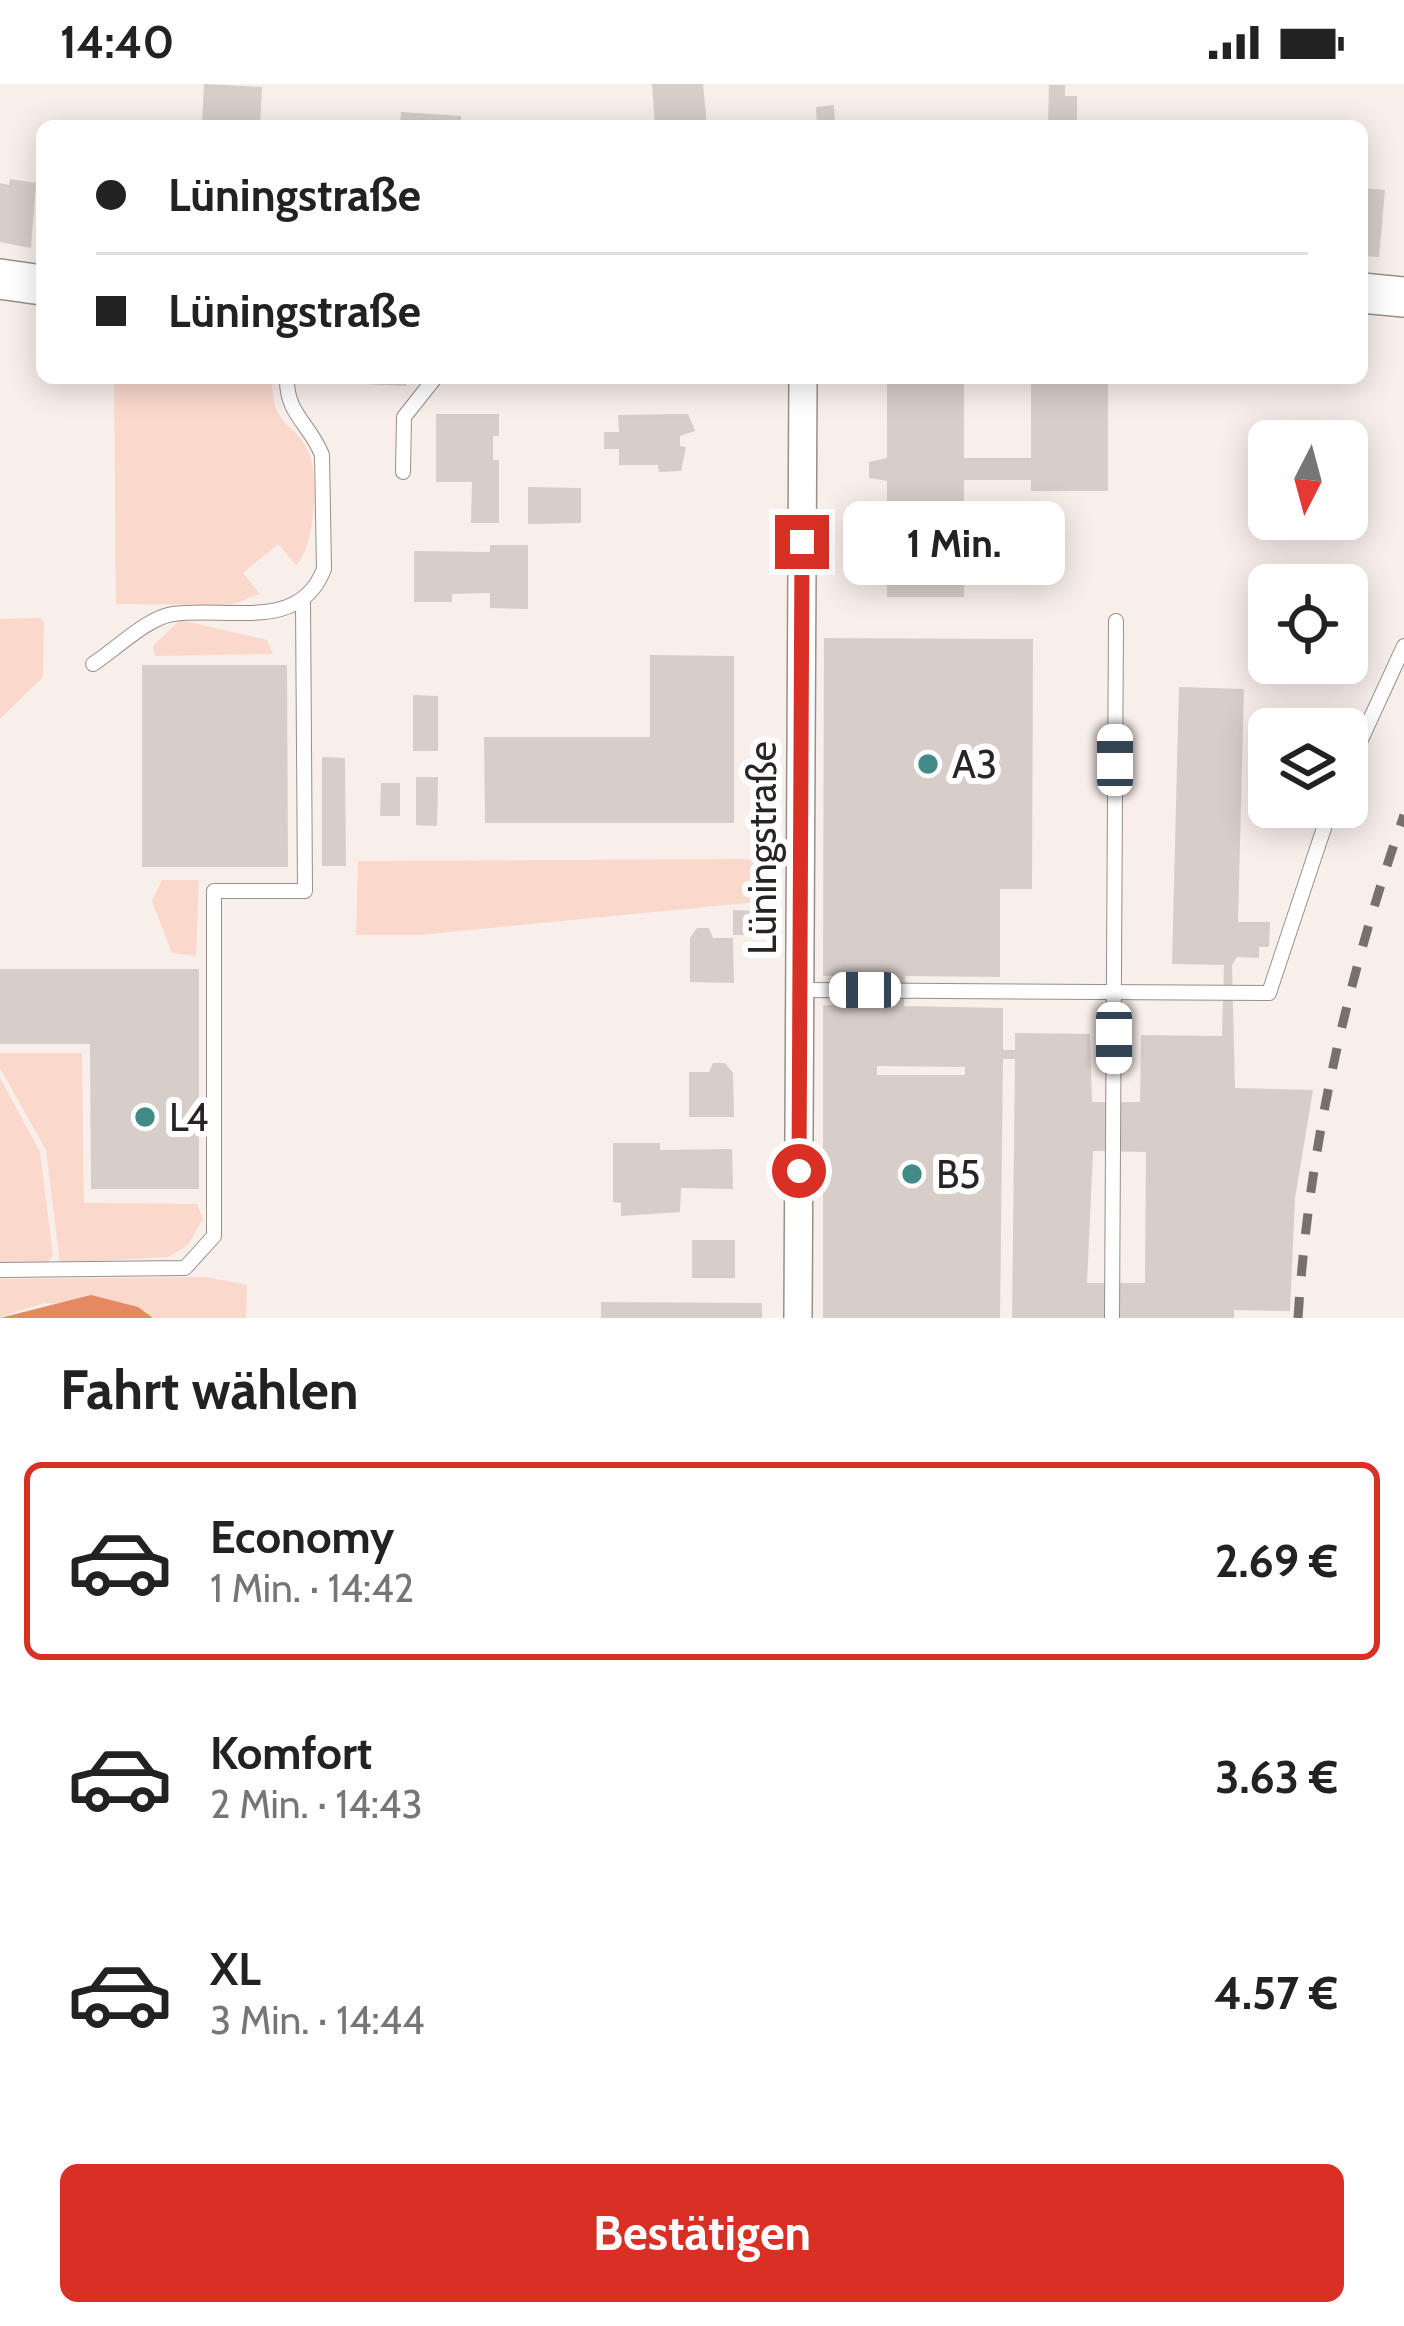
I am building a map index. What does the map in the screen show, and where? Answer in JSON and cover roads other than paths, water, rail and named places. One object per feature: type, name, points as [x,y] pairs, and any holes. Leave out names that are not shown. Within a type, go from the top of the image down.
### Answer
[{"type":"street","points":[[0,279],[36,283]]},
{"type":"street","points":[[1368,294],[1404,297]]},
{"type":"street","name":"Lüningstraße","points":[[798,1318],[803,384]]},
{"type":"lane","points":[[0,1270],[184,1268],[214,1236],[214,891],[304,891],[303,602],[324,569],[322,455],[292,414],[288,384]]},
{"type":"lane","points":[[403,472],[404,417],[430,384]]},
{"type":"lane","points":[[93,664],[168,614],[257,614],[303,602]]},
{"type":"lane","points":[[1112,1318],[1116,621]]},
{"type":"lane","points":[[1368,724],[1404,646]]},
{"type":"lane","points":[[800,990],[1269,993],[1324,828]]},
{"type":"railway","points":[[1298,1318],[1311,1189],[1334,1063],[1365,938],[1404,815]]},
{"type":"place","name":"A3","points":[[928,764]]},
{"type":"place","name":"L4","points":[[145,1117]]},
{"type":"place","name":"B5","points":[[912,1174]]}]
